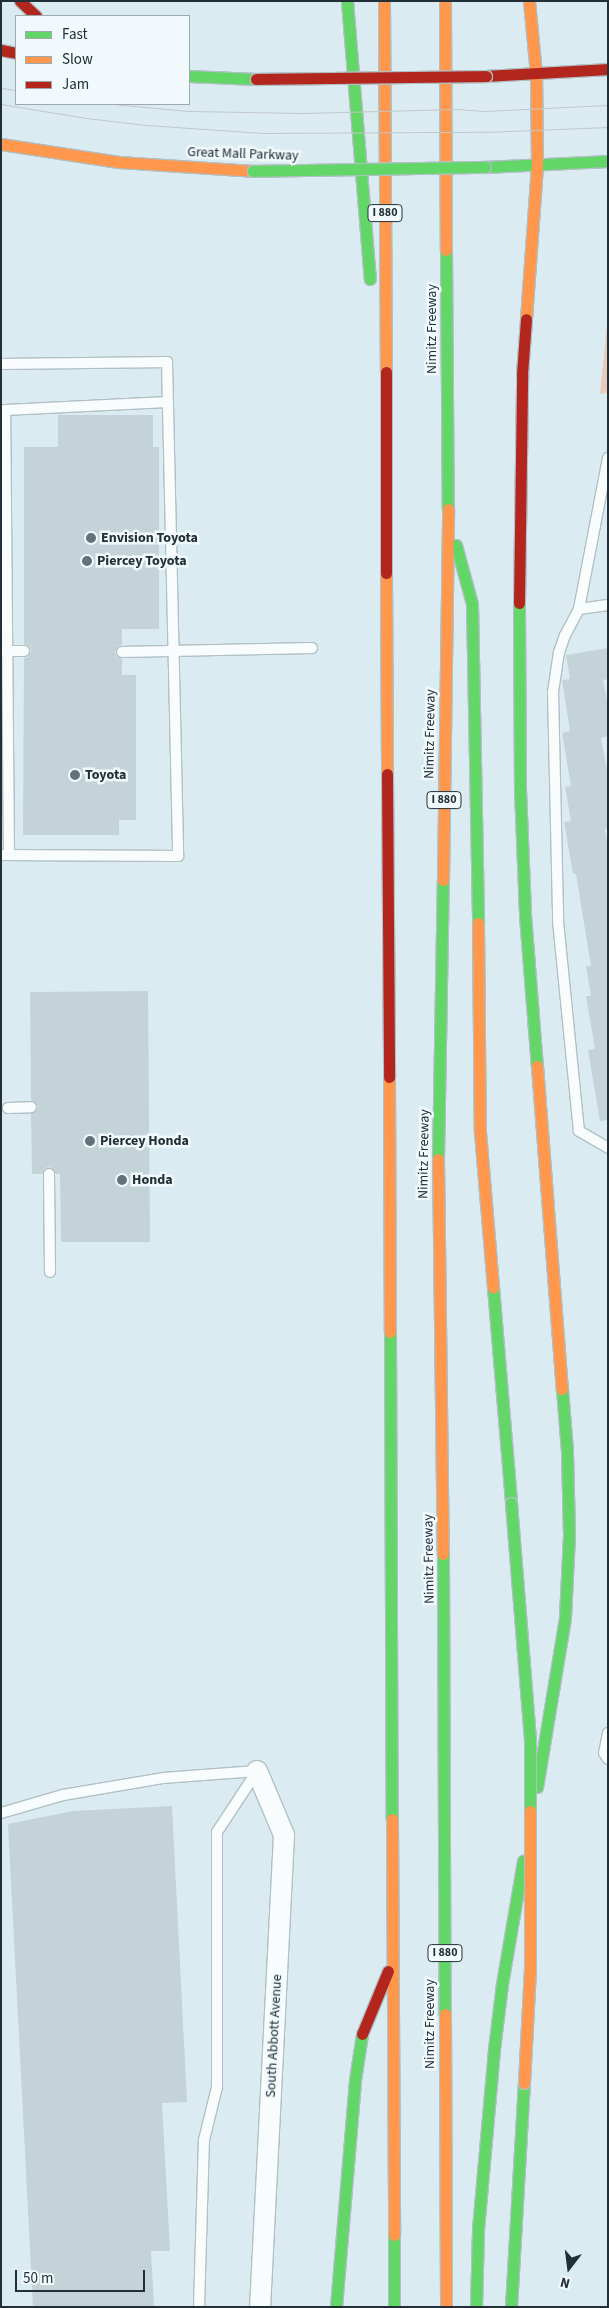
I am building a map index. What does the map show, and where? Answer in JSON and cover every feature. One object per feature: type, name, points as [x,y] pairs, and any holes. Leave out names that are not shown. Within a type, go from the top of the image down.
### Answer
[{"type":"main road","points":[[20,1],[35,15]]},
{"type":"main road","points":[[347,1],[362,203],[371,290]]},
{"type":"main road","name":"I 880","points":[[384,1],[389,1370],[394,1956],[394,2307]]},
{"type":"main road","name":"Nimitz Freeway","points":[[445,1],[448,512],[438,1191],[444,1599],[446,2307]]},
{"type":"main road","points":[[476,2307],[478,2229],[502,1984],[551,1712],[565,1616],[569,1534],[567,1451],[525,914],[520,790],[518,674],[522,374],[537,164],[536,74],[529,1]]},
{"type":"main road","points":[[1,50],[15,53]]},
{"type":"main road","points":[[190,76],[256,79],[486,76],[608,69]]},
{"type":"main road","name":"Great Mall Parkway","points":[[1,144],[120,162],[254,171],[485,167],[608,161]]},
{"type":"main road","points":[[373,309],[386,424]]},
{"type":"main road","points":[[448,512],[472,604],[480,1029],[480,1132],[530,1741],[530,1967],[511,2307]]},
{"type":"main road","points":[[336,2307],[355,2080],[362,2037],[394,1956]]},
{"type":"main road","points":[[520,2152],[520,2307]]},
{"type":"street","name":"South Abbott Avenue","points":[[257,1771],[284,1835],[260,2307]]},
{"type":"lane","points":[[1,364],[167,362],[168,402],[174,652],[178,856],[5,855],[3,410],[168,402]]},
{"type":"lane","points":[[608,458],[579,609],[565,635],[554,676],[558,921],[579,1130],[608,1148]]},
{"type":"lane","points":[[579,609],[608,605]]},
{"type":"lane","points":[[122,652],[312,648]]},
{"type":"lane","points":[[3,651],[24,651]]},
{"type":"lane","points":[[8,1108],[31,1107]]},
{"type":"lane","points":[[49,1174],[50,1272]]},
{"type":"lane","points":[[608,1733],[604,1754],[608,1759]]},
{"type":"lane","points":[[1,1812],[63,1795],[163,1778],[257,1771]]},
{"type":"lane","points":[[199,2307],[204,2140],[217,2087],[217,1832],[257,1771]]},
{"type":"shaded area","points":[[608,315],[608,393],[600,394]]},
{"type":"building","name":"Envision Toyota","points":[[58,415],[153,415],[153,447],[159,447],[159,629],[122,629],[122,645],[118,646],[115,652],[116,656],[122,659],[122,675],[136,675],[136,820],[119,820],[119,835],[23,835],[24,658],[28,657],[31,651],[30,647],[24,644],[24,447],[58,447]]},
{"type":"building","points":[[608,648],[608,679],[603,680],[608,705],[608,736],[601,738],[608,775],[608,829],[605,829],[608,847],[608,1120],[600,1121],[588,1050],[595,1049],[586,996],[591,996],[586,966],[591,966],[576,874],[573,874],[564,822],[571,821],[565,787],[571,786],[562,733],[570,731],[562,680],[570,679],[566,655]]},
{"type":"building","name":"Piercey Honda","points":[[148,991],[150,1242],[61,1242],[60,1174],[56,1174],[49,1167],[45,1168],[42,1174],[32,1174],[31,1114],[38,1107],[31,1100],[30,992]]},
{"type":"building","points":[[172,1806],[187,2102],[162,2103],[170,2251],[151,2251],[154,2307],[33,2307],[8,1824],[73,1811]]},
{"type":"tram line","points":[[1,88],[15,90]]},
{"type":"tram line","points":[[1,104],[86,118],[146,125],[264,133],[485,132],[608,127]]},
{"type":"tram line","points":[[124,105],[189,111],[303,113],[457,109],[484,111],[608,105]]},
{"type":"traffic: fast","points":[[347,1],[370,279]]},
{"type":"traffic: fast","points":[[190,76],[256,79]]},
{"type":"traffic: fast","points":[[485,167],[608,161]]},
{"type":"traffic: fast","points":[[253,171],[485,167]]},
{"type":"traffic: fast","points":[[446,250],[448,509]]},
{"type":"traffic: fast","points":[[456,545],[472,604],[478,923]]},
{"type":"traffic: fast","points":[[519,603],[520,789],[525,915],[537,1066]]},
{"type":"traffic: fast","points":[[438,1159],[443,880]]},
{"type":"traffic: fast","points":[[493,1287],[511,1503]]},
{"type":"traffic: fast","points":[[390,1332],[392,1819]]},
{"type":"traffic: fast","points":[[537,1787],[565,1617],[569,1534],[567,1451],[562,1389]]},
{"type":"traffic: fast","points":[[511,1503],[530,1741],[530,1811]]},
{"type":"traffic: fast","points":[[443,1554],[445,2014]]},
{"type":"traffic: fast","points":[[476,2307],[478,2229],[494,2049],[502,1984],[523,1861]]},
{"type":"traffic: fast","points":[[336,2307],[355,2080],[362,2034]]},
{"type":"traffic: fast","points":[[511,2307],[524,2083]]},
{"type":"traffic: fast","points":[[394,2235],[394,2307]]},
{"type":"traffic: slow","points":[[384,1],[386,372]]},
{"type":"traffic: slow","points":[[445,1],[446,250]]},
{"type":"traffic: slow","points":[[526,319],[537,165],[536,74],[529,1]]},
{"type":"traffic: slow","points":[[1,144],[119,162],[253,171]]},
{"type":"traffic: slow","points":[[443,880],[448,509]]},
{"type":"traffic: slow","points":[[386,573],[387,774]]},
{"type":"traffic: slow","points":[[478,923],[480,1132],[493,1287]]},
{"type":"traffic: slow","points":[[537,1066],[562,1389]]},
{"type":"traffic: slow","points":[[389,1077],[390,1332]]},
{"type":"traffic: slow","points":[[438,1159],[443,1554]]},
{"type":"traffic: slow","points":[[524,2083],[530,1967],[530,1811]]},
{"type":"traffic: slow","points":[[392,1819],[394,2235]]},
{"type":"traffic: slow","points":[[445,2014],[446,2307]]},
{"type":"traffic: jam","points":[[20,1],[35,15]]},
{"type":"traffic: jam","points":[[1,50],[15,53]]},
{"type":"traffic: jam","points":[[486,76],[608,69]]},
{"type":"traffic: jam","points":[[256,79],[486,76]]},
{"type":"traffic: jam","points":[[519,603],[522,374],[526,319]]},
{"type":"traffic: jam","points":[[386,372],[386,573]]},
{"type":"traffic: jam","points":[[387,774],[389,1077]]},
{"type":"traffic: jam","points":[[362,2034],[388,1971]]},
{"type":"place","name":"Envision Toyota","points":[[91,538]]},
{"type":"place","name":"Piercey Toyota","points":[[87,561]]},
{"type":"place","name":"Toyota","points":[[75,775]]},
{"type":"place","name":"Piercey Honda","points":[[90,1141]]},
{"type":"place","name":"Honda","points":[[122,1180]]}]
